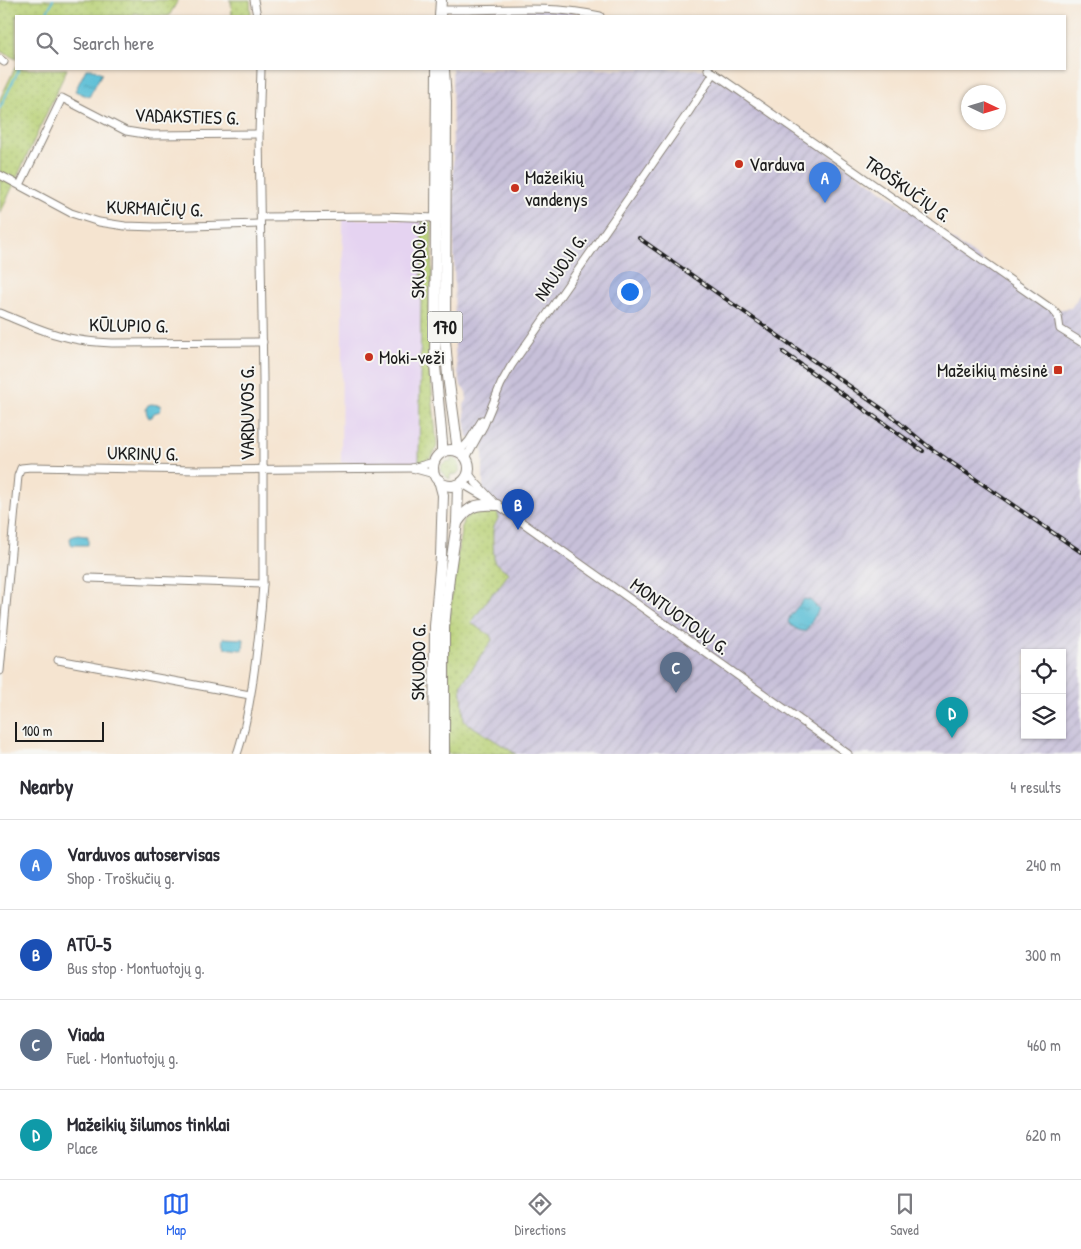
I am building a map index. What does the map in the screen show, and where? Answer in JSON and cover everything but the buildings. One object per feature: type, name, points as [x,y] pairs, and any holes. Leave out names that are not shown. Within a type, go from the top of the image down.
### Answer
[{"type":"main road","name":"SKUODO G.","points":[[437,70],[435,366],[442,452]]},
{"type":"main road","name":"SKUODO G.","points":[[444,70],[446,101],[445,340],[448,376],[462,453]]},
{"type":"main road","points":[[452,449],[462,453],[470,466],[469,474],[459,484],[446,485],[436,477],[433,466],[436,458],[442,452],[452,449]]},
{"type":"main road","name":"SKUODO G.","points":[[434,754],[435,626],[441,557],[443,496],[436,477]]},
{"type":"main road","name":"SKUODO G.","points":[[444,754],[444,627],[448,577],[457,524],[459,484]]},
{"type":"main road","points":[[457,524],[466,511],[471,508],[482,504],[496,504]]},
{"type":"street","points":[[254,0],[257,15]]},
{"type":"street","points":[[440,11],[538,8],[594,15]]},
{"type":"street","name":"VARDUVOS G.","points":[[236,754],[243,736],[250,694],[260,623],[263,584],[264,470],[259,134],[261,70]]},
{"type":"street","name":"NAUJOJI G.","points":[[462,453],[468,454],[484,425],[501,384],[511,366],[688,113],[711,71]]},
{"type":"street","name":"TROŠKUČIŲ G.","points":[[711,71],[1053,310],[1058,316],[1060,329],[1081,342]]},
{"type":"street","name":"VADAKSTIES G.","points":[[20,185],[62,98],[126,131],[151,135],[259,134]]},
{"type":"street","name":"KURMAIČIŲ G.","points":[[0,175],[72,214],[99,222],[125,226],[156,227],[260,220],[383,216],[436,218]]},
{"type":"street","name":"KŪLUPIO G.","points":[[0,313],[61,336],[89,342],[262,342]]},
{"type":"street","points":[[412,468],[434,462]]},
{"type":"street","name":"UKRINŲ G.","points":[[3,620],[18,476],[21,468],[264,470],[412,468]]},
{"type":"street","points":[[412,468],[436,477]]},
{"type":"street","name":"MONTUOTOJŲ G.","points":[[469,474],[496,504]]},
{"type":"street","name":"MONTUOTOJŲ G.","points":[[459,484],[496,504],[848,754]]},
{"type":"street","points":[[89,578],[263,584]]},
{"type":"street","points":[[0,671],[3,620]]},
{"type":"street","points":[[58,660],[250,694]]},
{"type":"shaded area","points":[[538,8],[592,15],[451,15],[451,10]]},
{"type":"shaded area","points":[[452,70],[709,70],[1053,310],[1071,308],[1081,293],[1081,754],[516,754],[464,722],[461,685],[492,639],[490,635],[471,623],[508,573],[494,562],[493,527],[498,519],[483,508],[483,444],[467,437],[464,405],[467,400],[466,392],[461,386],[455,352]]},
{"type":"shaded area","points":[[343,219],[422,220],[419,462],[396,464],[341,463]]},
{"type":"green space","points":[[0,0],[178,0],[170,15],[142,15],[135,13],[134,15],[15,15],[15,58],[0,51]]},
{"type":"green space","points":[[229,0],[250,0],[251,15],[232,15],[231,1]]},
{"type":"green space","points":[[15,68],[15,70],[67,70],[0,214],[0,99]]},
{"type":"green space","points":[[422,220],[430,222],[432,225],[431,374],[437,445],[431,457],[419,462]]},
{"type":"green space","points":[[451,457],[458,462],[460,469],[457,474],[450,475],[450,479],[446,477],[441,469],[443,463],[451,461]]},
{"type":"green space","points":[[476,509],[497,512],[498,519],[493,529],[494,562],[509,573],[471,623],[490,635],[492,640],[461,685],[464,721],[516,754],[447,754],[448,635],[453,580],[463,520]]},
{"type":"water","points":[[86,70],[95,70],[102,73],[89,97],[75,91]]},
{"type":"water","points":[[151,404],[160,405],[161,409],[149,418],[146,409]]},
{"type":"water","points":[[77,535],[88,536],[88,545],[71,544],[71,537]]},
{"type":"water","points":[[804,599],[810,600],[819,609],[806,631],[796,629],[788,622],[790,616]]},
{"type":"water","points":[[223,638],[244,639],[243,649],[225,648]]},
{"type":"waterway","points":[[46,15],[53,0]]},
{"type":"waterway","points":[[0,108],[19,70]]},
{"type":"railway","points":[[639,238],[885,411],[929,447],[1081,552]]},
{"type":"railway","points":[[783,352],[923,451]]},
{"type":"place","name":"Varduva","points":[[739,164]]},
{"type":"place","name":"Mažeikių vandenys","points":[[515,188]]},
{"type":"place","name":"Varduvos autoservisas","points":[[825,203]]},
{"type":"place","name":"Moki-veži","points":[[369,357]]},
{"type":"place","name":"Mažeikių mėsinė","points":[[1058,370]]},
{"type":"place","name":"ATŪ-5","points":[[518,530]]},
{"type":"place","name":"Viada","points":[[676,693]]},
{"type":"place","name":"Mažeikių šilumos tinklai","points":[[952,738]]}]
